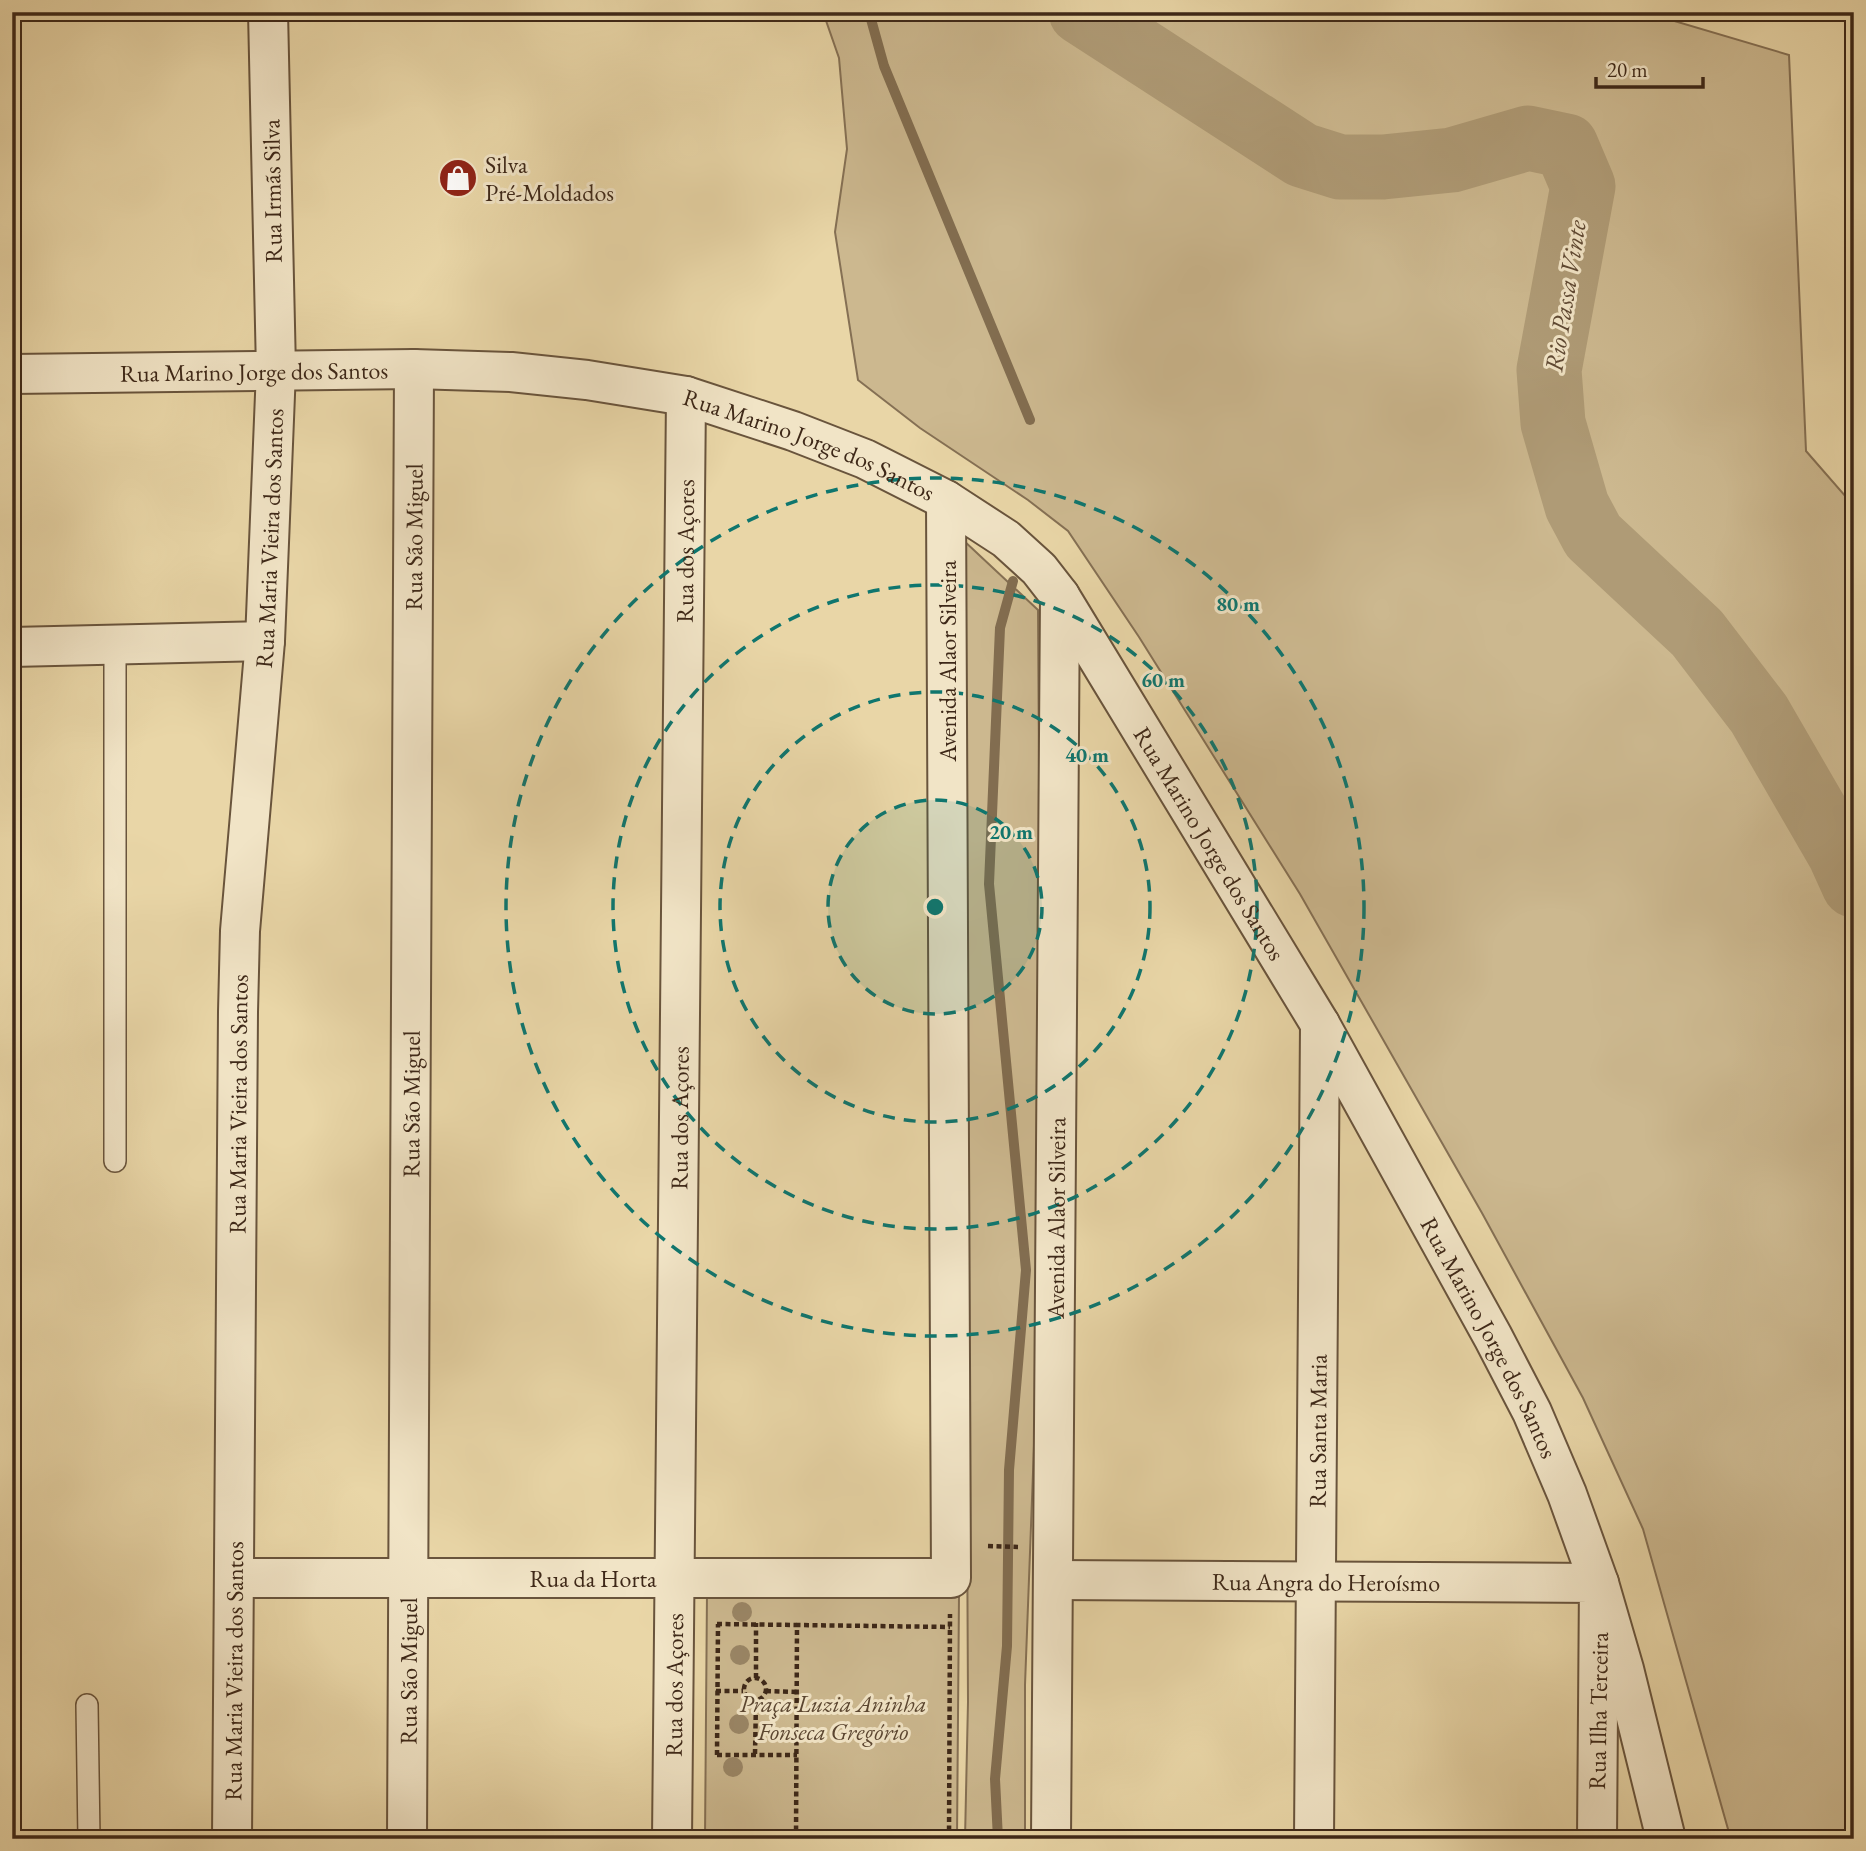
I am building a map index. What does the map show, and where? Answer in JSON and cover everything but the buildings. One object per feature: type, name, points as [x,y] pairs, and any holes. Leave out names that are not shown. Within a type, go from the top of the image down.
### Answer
[{"type":"street","name":"Rua Irmãs Silva","points":[[268,12],[276,370]]},
{"type":"street","name":"Rua Marino Jorge dos Santos","points":[[12,374],[414,369],[511,372],[587,380],[686,396],[793,431],[865,459],[946,500],[1006,539],[1039,569],[1060,596],[1320,1024],[1532,1412],[1567,1494],[1599,1583],[1624,1669],[1666,1839]]},
{"type":"street","name":"Rua São Miguel","points":[[407,1839],[414,369]]},
{"type":"street","name":"Rua Maria Vieira dos Santos","points":[[232,1839],[239,958],[265,641],[276,370]]},
{"type":"street","name":"Rua dos Açores","points":[[673,1839],[686,396]]},
{"type":"street","name":"Avenida Alaor Silveira","points":[[946,500],[951,1562]]},
{"type":"street","name":"Avenida Alaor Silveira","points":[[1051,1839],[1060,596]]},
{"type":"street","points":[[12,647],[265,641]]},
{"type":"street","name":"Rua Santa Maria","points":[[1314,1839],[1320,1024]]},
{"type":"street","name":"Rua da Horta","points":[[234,1578],[756,1577],[951,1562]]},
{"type":"street","name":"Rua Angra do Heroísmo","points":[[1053,1564],[1316,1581],[1599,1583]]},
{"type":"street","name":"Rua Ilha Terceira","points":[[1597,1839],[1599,1583]]},
{"type":"lane","points":[[115,645],[115,1161]]},
{"type":"lane","points":[[87,1705],[89,1839]]},
{"type":"path","points":[[949,1839],[951,1562],[1053,1564]]},
{"type":"path","points":[[756,1577],[756,1678]]},
{"type":"path","points":[[674,1624],[950,1626]]},
{"type":"path","points":[[717,1755],[718,1624]]},
{"type":"path","points":[[796,1839],[797,1625]]},
{"type":"path","points":[[756,1678],[765,1684],[766,1691],[762,1698],[756,1701],[747,1698],[743,1691],[745,1683],[756,1678]]},
{"type":"path","points":[[766,1691],[797,1692]]},
{"type":"path","points":[[755,1754],[756,1701]]},
{"type":"path","points":[[673,1754],[797,1755]]},
{"type":"green space","points":[[823,12],[1644,12],[1789,55],[1806,451],[1854,506],[1854,1839],[1734,1839],[1728,1829],[1643,1529],[1583,1398],[1482,1213],[1300,894],[1139,637],[1068,531],[1028,500],[920,428],[858,380],[835,232],[847,149],[839,58]]},
{"type":"green space","points":[[962,539],[1038,610],[1042,1234],[1025,1685],[1025,1839],[965,1839],[968,1702]]},
{"type":"green space","name":"Praça Luzia Aninha Fonseca Gregório","points":[[707,1592],[959,1595],[957,1839],[705,1839]]},
{"type":"waterway","points":[[869,12],[884,66],[1030,420]]},
{"type":"waterway","name":"Rio Passa Vinte","points":[[1081,12],[1302,155],[1340,167],[1383,167],[1452,160],[1528,138],[1566,146],[1583,186],[1549,370],[1553,423],[1577,506],[1593,536],[1697,633],[1759,714],[1840,854],[1854,885]]},
{"type":"waterway","points":[[998,1839],[995,1779],[1007,1646],[1009,1470],[1026,1270],[989,884],[1000,628],[1013,581]]},
{"type":"place","name":"Silva Pré-Moldados","points":[[458,178]]}]
